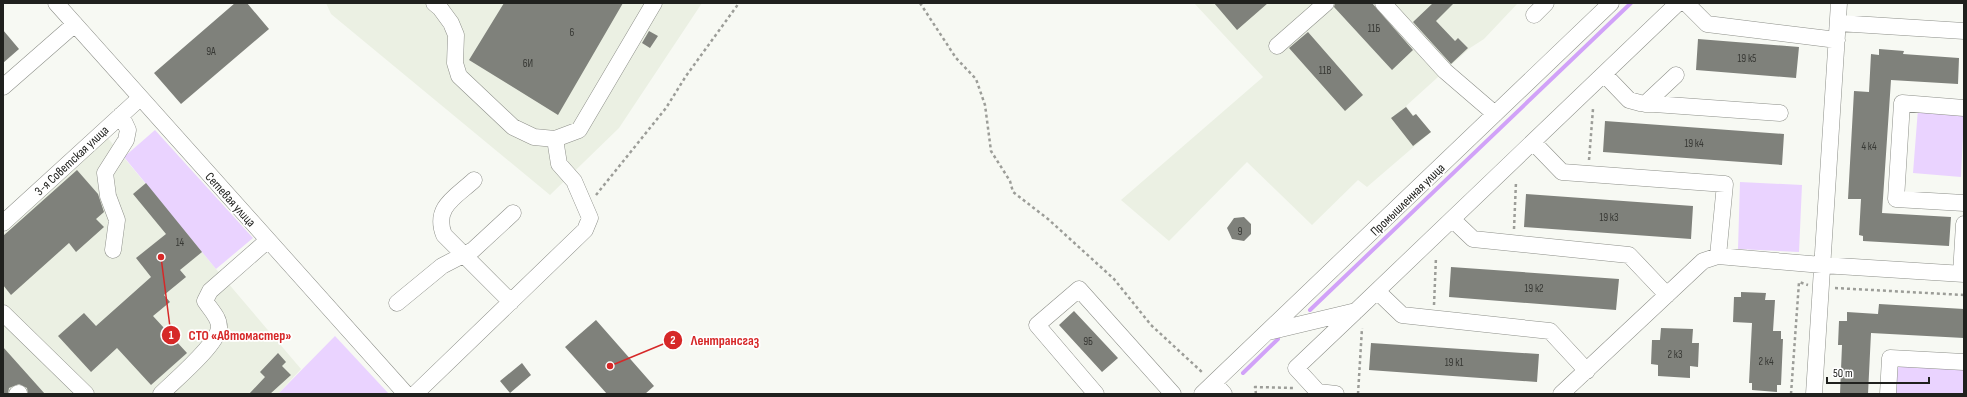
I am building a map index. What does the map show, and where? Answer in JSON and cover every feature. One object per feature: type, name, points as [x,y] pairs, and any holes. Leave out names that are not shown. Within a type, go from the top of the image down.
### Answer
[{"type":"street","name":"Сетевая улица","points":[[56,3],[406,394]]},
{"type":"street","points":[[434,3],[440,8],[451,23],[456,34],[455,63],[459,76],[514,127],[534,137],[555,139],[579,130],[654,3]]},
{"type":"street","points":[[1277,46],[1326,3]]},
{"type":"street","points":[[1383,3],[1444,71],[1495,114]]},
{"type":"street","points":[[1534,15],[1546,3]]},
{"type":"street","points":[[1336,394],[1318,392],[1296,368],[1678,3]]},
{"type":"street","points":[[1686,3],[1707,24],[1837,40]]},
{"type":"street","points":[[1814,394],[1839,3]]},
{"type":"street","name":"Промышленная улица","points":[[1202,394],[1219,388],[1266,333],[1495,114],[1605,5]]},
{"type":"street","points":[[1838,23],[1964,31]]},
{"type":"street","points":[[3,87],[75,24]]},
{"type":"street","points":[[1604,74],[1629,100],[1645,104],[1780,113]]},
{"type":"street","points":[[1645,104],[1676,75]]},
{"type":"street","name":"3-я Советская улица","points":[[3,223],[140,98]]},
{"type":"street","points":[[1964,108],[1902,103],[1896,198],[1964,203]]},
{"type":"street","points":[[113,250],[117,220],[108,196],[105,173],[126,140],[128,130],[121,115]]},
{"type":"street","points":[[415,394],[585,230],[590,218],[574,181],[560,164],[555,139]]},
{"type":"street","points":[[1533,142],[1562,172],[1725,184],[1718,256]]},
{"type":"street","points":[[474,180],[445,207],[440,214],[440,224],[444,235],[511,302]]},
{"type":"street","points":[[397,303],[442,266],[473,250],[513,213]]},
{"type":"street","points":[[1452,219],[1473,239],[1629,255],[1667,295]]},
{"type":"street","points":[[1561,394],[1703,261],[1718,256],[1822,265],[1962,274],[1964,224]]},
{"type":"street","points":[[161,394],[213,342],[219,328],[217,318],[204,301],[210,291],[268,240]]},
{"type":"street","points":[[1096,394],[1037,325],[1079,289],[1173,394]]},
{"type":"street","points":[[1378,291],[1402,315],[1550,331],[1587,371]]},
{"type":"street","points":[[1266,333],[1356,312]]},
{"type":"street","points":[[3,313],[86,394]]},
{"type":"street","points":[[1888,394],[1890,358],[1964,362]]},
{"type":"path","points":[[587,210],[600,190],[666,108],[694,64],[739,3]]},
{"type":"path","points":[[920,3],[956,58],[976,78],[985,105],[990,151],[1010,180],[1013,192],[1048,219],[1114,279],[1151,325],[1219,388]]},
{"type":"path","points":[[1588,174],[1593,108]]},
{"type":"path","points":[[1513,243],[1516,182]]},
{"type":"path","points":[[1433,318],[1436,257]]},
{"type":"path","points":[[1791,394],[1799,282],[1821,288],[1964,295]]},
{"type":"path","points":[[1358,394],[1362,328]]},
{"type":"path","points":[[1256,394],[1254,387],[1299,388]]},
{"type":"shaded area","points":[[326,3],[702,3],[619,128],[550,195],[331,14]]},
{"type":"shaded area","points":[[1194,3],[1518,3],[1484,39],[1470,48],[1406,106],[1413,115],[1416,114],[1431,132],[1367,187],[1358,180],[1312,225],[1247,162],[1169,241],[1121,200],[1263,77]]},
{"type":"shaded area","points":[[1918,109],[1964,113],[1961,177],[1913,173]]},
{"type":"shaded area","points":[[155,130],[253,238],[216,269],[124,157]]},
{"type":"shaded area","points":[[107,137],[301,369],[278,394],[3,394],[3,234]]},
{"type":"shaded area","points":[[1740,182],[1802,185],[1799,252],[1738,249]]},
{"type":"shaded area","points":[[335,336],[389,394],[278,394]]},
{"type":"shaded area","points":[[1898,366],[1964,370],[1964,394],[1896,394]]},
{"type":"building","points":[[235,3],[247,3],[269,29],[181,104],[154,73]]},
{"type":"building","points":[[504,3],[623,3],[558,115],[469,60]]},
{"type":"building","points":[[1214,3],[1268,3],[1237,30]]},
{"type":"building","points":[[1335,3],[1372,3],[1413,50],[1392,70],[1334,7]]},
{"type":"building","points":[[1433,3],[1454,3],[1436,21],[1455,41],[1458,38],[1468,48],[1451,64],[1413,22]]},
{"type":"building","points":[[3,30],[19,49],[3,63]]},
{"type":"building","points":[[649,31],[658,36],[650,48],[642,43]]},
{"type":"building","points":[[1308,32],[1363,95],[1345,111],[1289,48]]},
{"type":"building","points":[[1698,39],[1799,47],[1796,78],[1696,70]]},
{"type":"building","points":[[1879,49],[1904,51],[1903,54],[1959,58],[1958,84],[1891,80],[1882,213],[1951,217],[1949,246],[1863,241],[1863,236],[1859,235],[1861,199],[1848,199],[1854,91],[1869,92],[1871,54],[1879,55]]},
{"type":"building","points":[[1406,107],[1413,116],[1416,114],[1431,132],[1413,146],[1391,118]]},
{"type":"building","points":[[1605,121],[1784,134],[1782,165],[1603,152]]},
{"type":"building","points":[[77,170],[98,194],[104,212],[96,219],[104,227],[76,252],[69,243],[11,295],[3,285],[3,236]]},
{"type":"building","points":[[146,183],[202,252],[180,270],[186,277],[164,295],[170,302],[153,316],[187,353],[151,385],[117,348],[91,372],[58,336],[84,313],[96,326],[151,277],[136,258],[166,234],[133,194]]},
{"type":"building","points":[[1526,194],[1693,206],[1691,239],[1524,227]]},
{"type":"building","points":[[1244,217],[1251,224],[1251,234],[1244,241],[1232,239],[1227,228],[1234,218]]},
{"type":"building","points":[[1451,267],[1619,279],[1616,310],[1449,297]]},
{"type":"building","points":[[1741,292],[1766,293],[1765,300],[1775,300],[1773,331],[1781,331],[1781,339],[1783,339],[1781,385],[1777,385],[1777,392],[1752,390],[1752,383],[1749,383],[1752,323],[1733,322],[1734,297],[1741,297]]},
{"type":"building","points":[[1879,304],[1964,309],[1964,338],[1871,333],[1868,394],[1840,394],[1842,345],[1838,345],[1839,321],[1847,321],[1847,312],[1878,314]]},
{"type":"building","points":[[1074,311],[1118,358],[1102,372],[1059,325]]},
{"type":"building","points":[[596,320],[654,386],[645,394],[607,394],[565,347]]},
{"type":"building","points":[[1661,328],[1693,329],[1692,343],[1699,343],[1698,367],[1690,366],[1690,378],[1658,376],[1658,365],[1651,364],[1652,340],[1660,340]]},
{"type":"building","points":[[1371,343],[1539,354],[1537,382],[1369,370]]},
{"type":"building","points":[[3,347],[45,394],[28,394],[27,388],[19,384],[9,388],[8,394],[3,394]]},
{"type":"building","points":[[278,353],[286,362],[282,366],[291,375],[270,394],[249,394],[265,377],[260,372]]},
{"type":"building","points":[[522,363],[531,375],[510,393],[500,381]]},
{"type":"waterway","points":[[1310,310],[1631,3]]},
{"type":"waterway","points":[[1243,373],[1278,339]]},
{"type":"place","name":"СТО «Автомастер»","points":[[161,257]]},
{"type":"place","name":"Лентрансгаз","points":[[610,366]]}]
